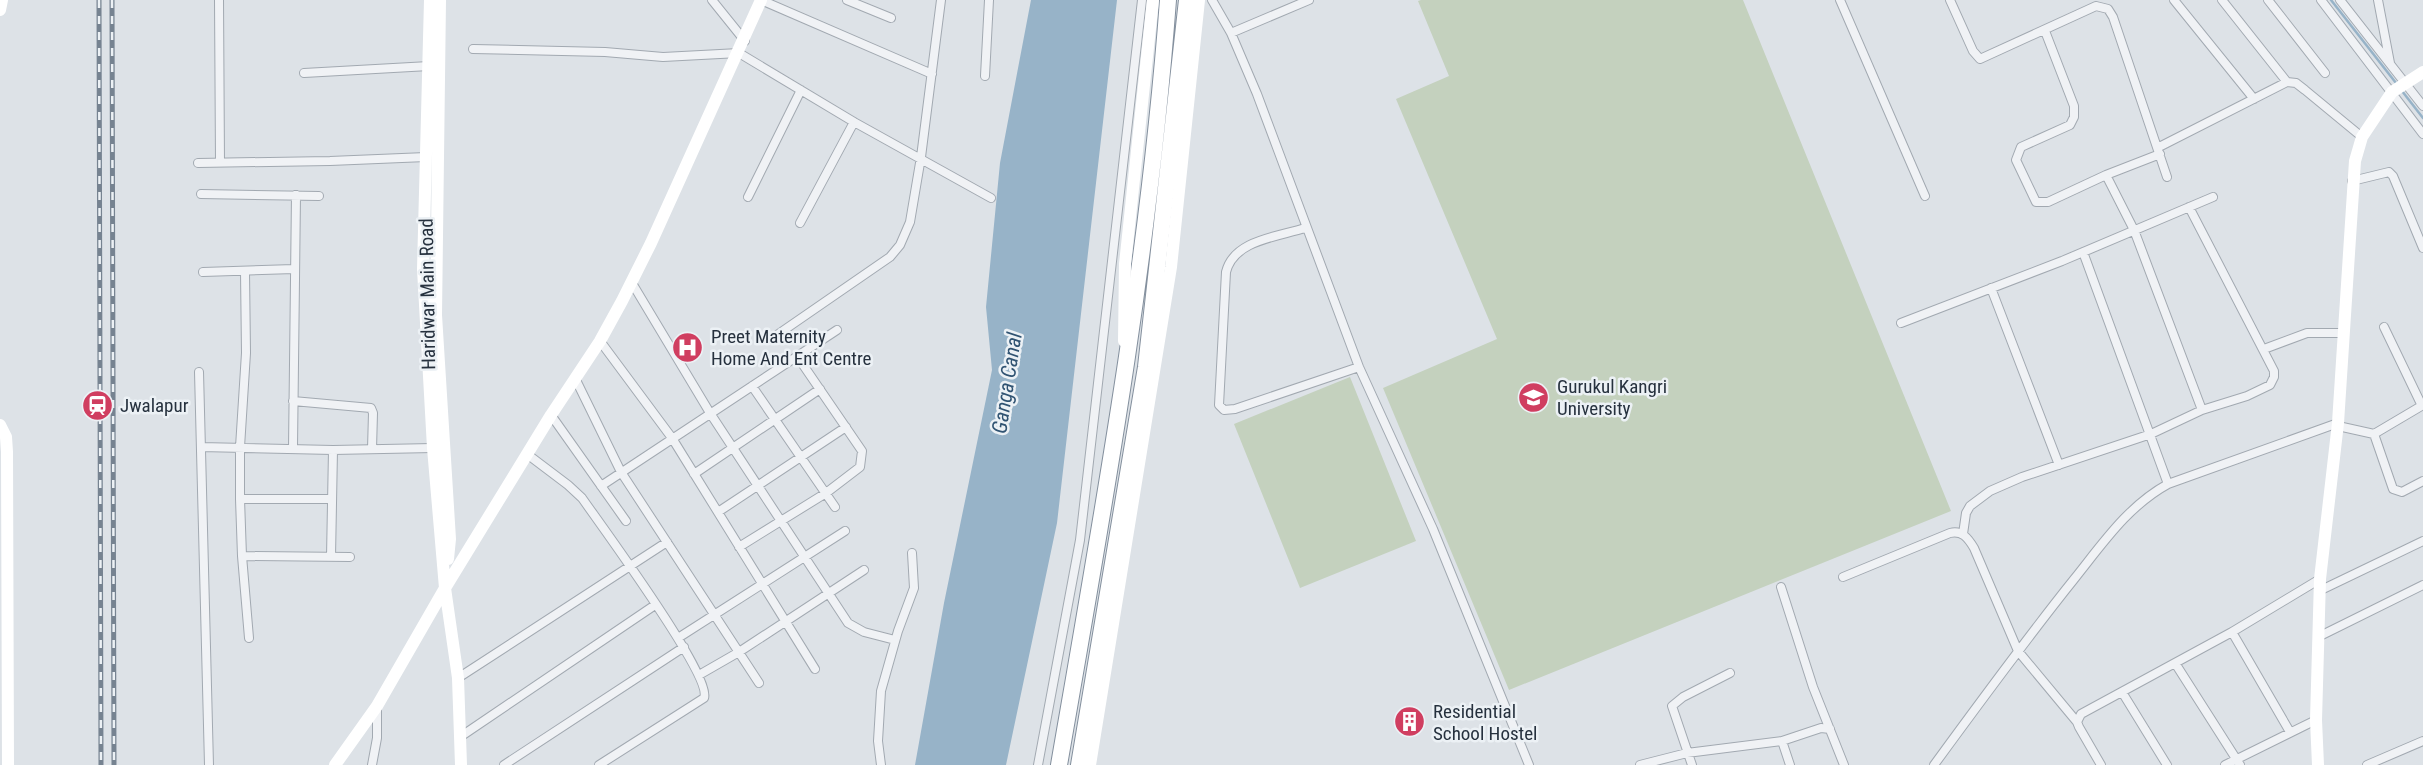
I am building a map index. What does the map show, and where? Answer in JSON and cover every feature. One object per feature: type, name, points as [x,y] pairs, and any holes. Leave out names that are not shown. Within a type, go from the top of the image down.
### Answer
[{"type":"highway","points":[[1059,765],[1126,373],[1159,108],[1168,0]]},
{"type":"highway","points":[[1079,765],[1146,366],[1187,0]]},
{"type":"street","points":[[0,10],[2,0]]},
{"type":"street","points":[[219,0],[220,162]]},
{"type":"street","name":"Haridwar Main Road","points":[[430,0],[424,269],[433,448],[445,588],[458,678],[461,765]]},
{"type":"street","name":"Haridwar Main Road","points":[[440,0],[436,267],[437,328],[450,539],[445,588]]},
{"type":"street","points":[[712,0],[745,41]]},
{"type":"street","points":[[335,765],[377,706],[445,588],[551,415],[600,341],[632,283],[745,41],[761,0],[932,74]]},
{"type":"street","points":[[847,0],[891,18]]},
{"type":"street","points":[[774,337],[890,257],[900,245],[909,222],[921,157],[941,0]]},
{"type":"street","points":[[985,76],[989,0]]},
{"type":"street","points":[[1038,765],[1080,540],[1142,0]]},
{"type":"street","points":[[1126,373],[1123,331],[1125,264],[1153,0]]},
{"type":"street","points":[[1090,765],[1171,267],[1199,0]]},
{"type":"street","points":[[1212,0],[1231,33],[1257,94],[1359,367],[1433,529],[1529,765]]},
{"type":"street","points":[[1231,33],[1309,0]]},
{"type":"street","points":[[1840,0],[1925,196]]},
{"type":"street","points":[[1950,0],[1973,51],[1980,58],[2096,6],[2108,9],[2167,177]]},
{"type":"street","points":[[2174,0],[2254,99]]},
{"type":"street","points":[[2222,0],[2287,82]]},
{"type":"street","points":[[2268,0],[2325,73]]},
{"type":"street","points":[[2321,0],[2399,87],[2423,106]]},
{"type":"street","points":[[2340,0],[2390,66]]},
{"type":"street","points":[[2378,0],[2390,66],[2423,134]]},
{"type":"street","points":[[2045,31],[2074,106],[2074,117],[2064,129],[2021,147],[2016,160],[2032,198],[2042,203],[2159,151],[2287,82],[2296,83],[2305,89],[2362,137]]},
{"type":"street","points":[[472,49],[605,52],[663,57],[739,54],[991,198]]},
{"type":"street","points":[[304,73],[429,65]]},
{"type":"street","points":[[2318,765],[2316,720],[2319,585],[2338,425],[2355,161],[2362,137],[2399,87],[2423,72]]},
{"type":"street","points":[[748,197],[801,90]]},
{"type":"street","points":[[800,223],[854,122]]},
{"type":"street","points":[[198,163],[426,157]]},
{"type":"street","points":[[2352,181],[2385,172],[2393,176],[2423,248]]},
{"type":"street","points":[[2106,175],[2134,230],[2202,410]]},
{"type":"street","points":[[201,194],[319,196]]},
{"type":"street","points":[[293,448],[296,195]]},
{"type":"street","points":[[1900,323],[2083,252],[2213,197]]},
{"type":"street","points":[[1963,534],[1966,513],[1976,500],[1990,491],[2011,481],[2151,433],[2202,410],[2247,396],[2270,384],[2274,371],[2264,349],[2189,207]]},
{"type":"street","points":[[1305,228],[1242,248],[1228,261],[1219,405],[1223,410],[1235,409],[1359,367]]},
{"type":"street","points":[[2083,252],[2168,484]]},
{"type":"street","points":[[202,272],[294,269]]},
{"type":"street","points":[[245,272],[246,353],[240,447],[240,499],[249,638]]},
{"type":"street","points":[[632,283],[710,413],[848,623],[864,632],[895,640]]},
{"type":"street","points":[[1991,288],[2059,465]]},
{"type":"street","points":[[1934,765],[2018,650],[2127,512],[2152,492],[2168,484],[2338,425],[2374,433],[2422,406],[2384,327]]},
{"type":"street","points":[[601,485],[837,330]]},
{"type":"street","points":[[2264,349],[2307,332],[2344,333]]},
{"type":"street","points":[[600,341],[672,438],[815,670]]},
{"type":"street","points":[[739,547],[826,493],[860,467],[862,451],[797,356]]},
{"type":"street","points":[[199,372],[209,765]]},
{"type":"street","points":[[575,378],[621,472],[759,683]]},
{"type":"street","points":[[752,386],[835,507]]},
{"type":"street","points":[[694,474],[820,389]]},
{"type":"street","points":[[293,401],[371,408],[372,449]]},
{"type":"street","points":[[551,415],[626,521]]},
{"type":"street","points":[[0,425],[6,437],[7,452],[8,765]]},
{"type":"street","points":[[718,512],[846,427]]},
{"type":"street","points":[[2374,433],[2393,489],[2402,492],[2423,481]]},
{"type":"street","points":[[201,447],[333,450],[433,448]]},
{"type":"street","points":[[331,557],[333,450]]},
{"type":"street","points":[[527,454],[582,498],[678,638],[706,691],[704,698],[599,765]]},
{"type":"street","points":[[240,499],[332,499]]},
{"type":"street","points":[[678,638],[845,531]]},
{"type":"street","points":[[1843,577],[1950,533],[1956,531],[1963,534],[1974,548],[2018,650],[2077,722],[2101,765]]},
{"type":"street","points":[[2077,722],[2085,711],[2319,585],[2423,541]]},
{"type":"street","points":[[458,678],[667,542]]},
{"type":"street","points":[[881,765],[878,741],[881,691],[895,640],[914,588],[912,553]]},
{"type":"street","points":[[242,556],[350,557]]},
{"type":"street","points":[[699,675],[864,570]]},
{"type":"street","points":[[2318,637],[2423,585]]},
{"type":"street","points":[[1781,587],[1813,687],[1844,765]]},
{"type":"street","points":[[460,737],[655,605]]},
{"type":"street","points":[[2232,632],[2290,732]]},
{"type":"street","points":[[505,765],[684,648]]},
{"type":"street","points":[[2175,663],[2238,762]]},
{"type":"street","points":[[1692,765],[1674,715],[1674,703],[1730,673]]},
{"type":"street","points":[[2122,692],[2167,765]]},
{"type":"street","points":[[372,765],[377,738],[377,706]]},
{"type":"street","points":[[2225,765],[2238,762],[2316,720]]},
{"type":"street","points":[[1640,765],[1687,753],[1782,741],[1821,728],[1830,729]]},
{"type":"street","points":[[1782,741],[1790,765]]},
{"type":"street","points":[[2367,765],[2423,741]]},
{"type":"green space","points":[[1743,0],[1951,511],[1509,690],[1383,388],[1497,339],[1396,99],[1449,76],[1418,1]]},
{"type":"green space","points":[[1350,377],[1416,541],[1300,588],[1234,424]]},
{"type":"water","name":"Ganga Canal","points":[[1031,0],[1117,0],[1057,523],[1006,765],[915,765],[944,603],[992,370],[986,307],[1000,163]]},
{"type":"waterway","points":[[2331,0],[2396,83]]},
{"type":"waterway","points":[[2402,91],[2423,118]]},
{"type":"railway","points":[[99,0],[101,765]]},
{"type":"railway","points":[[112,0],[114,765]]},
{"type":"place","name":"Preet Maternity Home And Ent Centre","points":[[688,347]]},
{"type":"place","name":"Gurukul Kangri University","points":[[1534,397]]},
{"type":"place","name":"Jwalapur","points":[[97,405]]},
{"type":"place","name":"Residential School Hostel","points":[[1410,722]]}]
